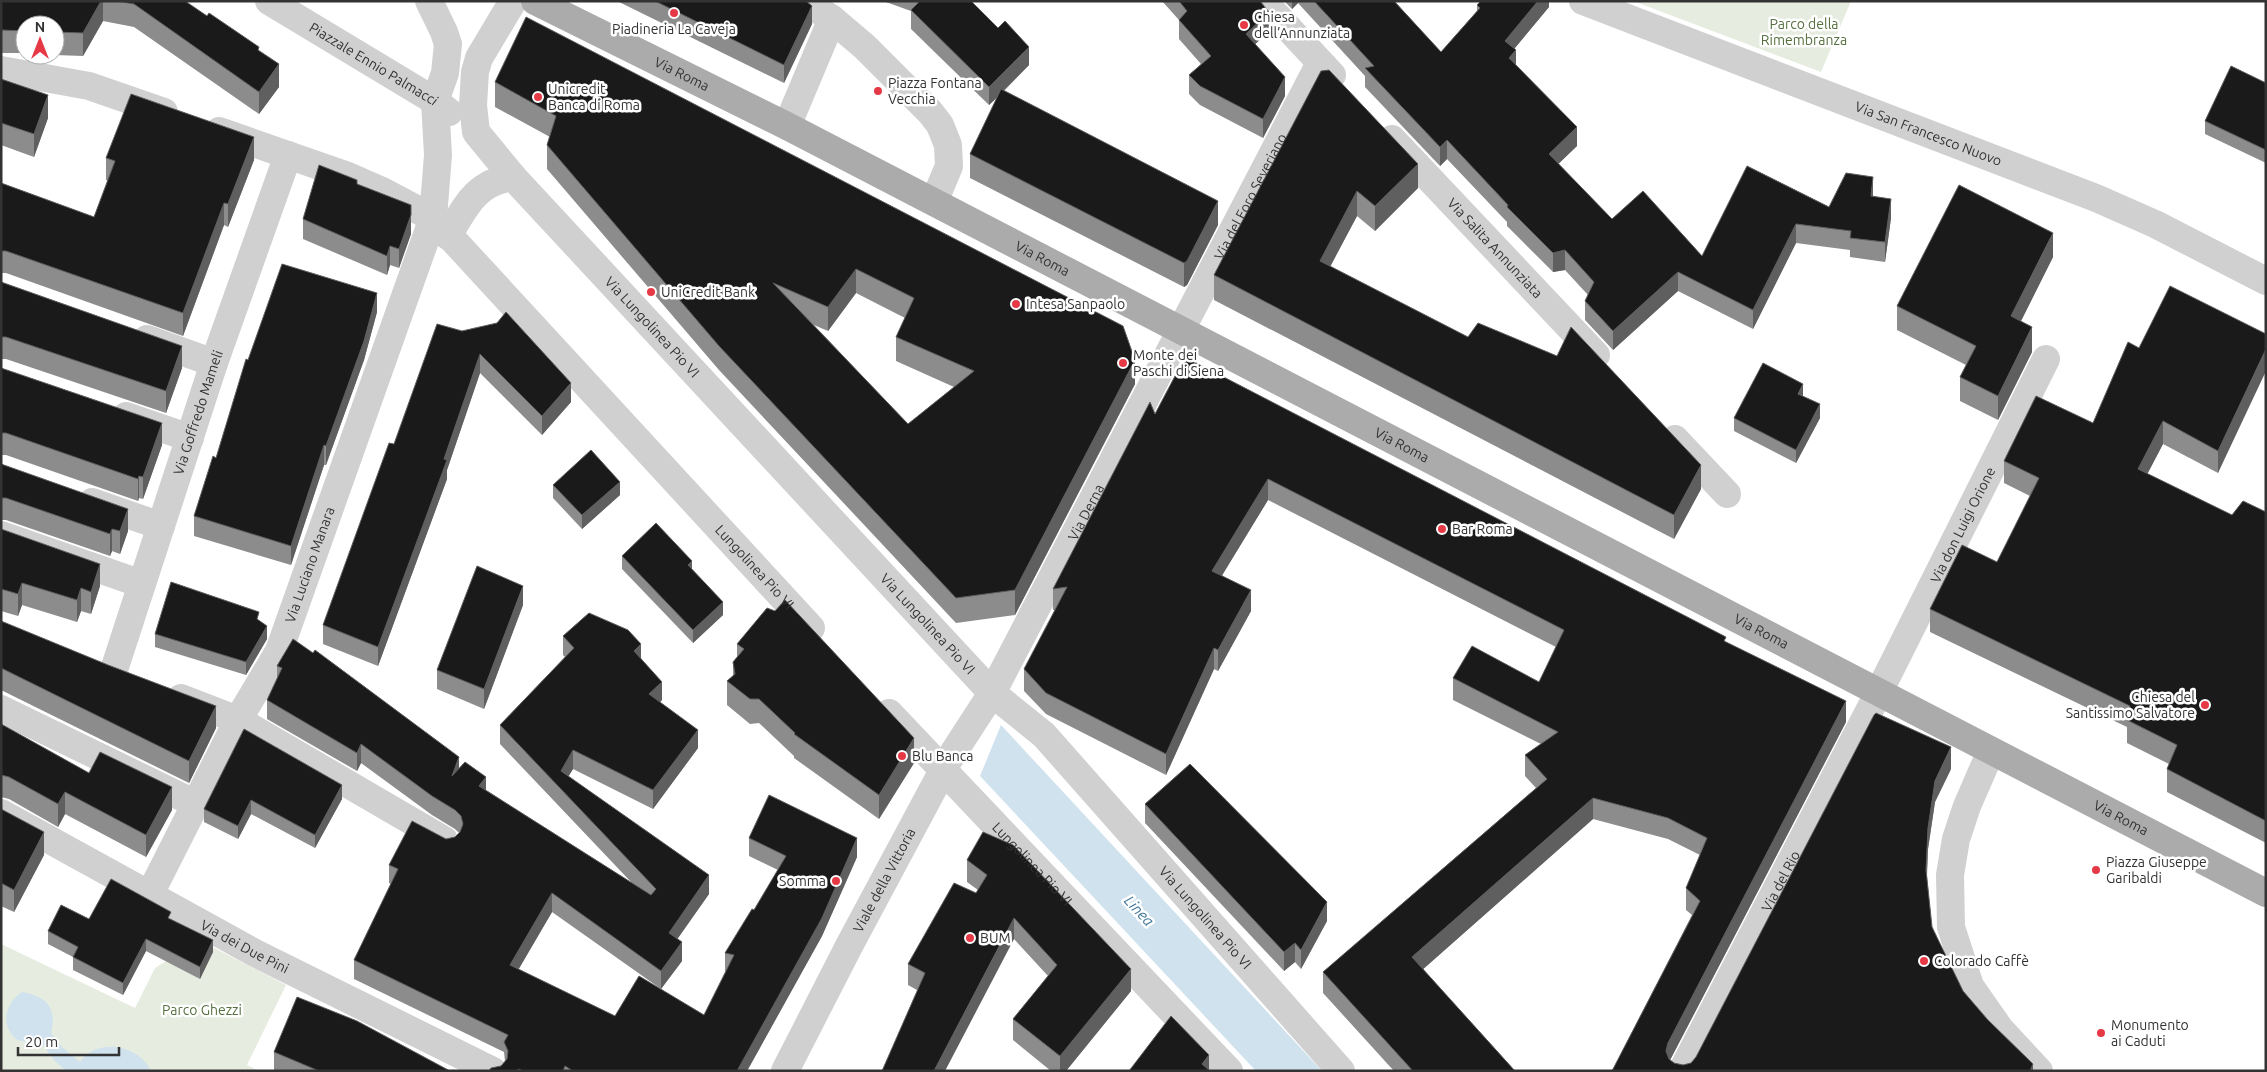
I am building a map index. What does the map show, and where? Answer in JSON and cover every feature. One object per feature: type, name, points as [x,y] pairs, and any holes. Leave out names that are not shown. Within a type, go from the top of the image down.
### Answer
[{"type":"main road","name":"Via Roma","points":[[549,4],[2266,893]]},
{"type":"street","name":"Piazzale Ennio Palmacci","points":[[269,1],[435,101],[476,132],[513,177]]},
{"type":"street","points":[[429,1],[448,44],[445,73],[435,101],[441,227]]},
{"type":"street","points":[[476,132],[473,105],[475,72],[487,42],[513,1]]},
{"type":"street","points":[[805,1],[832,19],[865,46],[930,112],[940,125],[948,145],[950,160],[947,173],[934,202]]},
{"type":"street","points":[[1263,1],[1347,92]]},
{"type":"street","name":"Via San Francesco Nuovo","points":[[1583,1],[2103,201],[2155,224],[2266,282]]},
{"type":"street","points":[[787,126],[832,19]]},
{"type":"street","name":"Via del Foro Severiano","points":[[1181,331],[1320,63]]},
{"type":"street","name":"Lungolinea Pio VI","points":[[1,70],[89,86],[326,169],[380,190],[441,227],[825,644]]},
{"type":"street","name":"Via Salita Annunziata","points":[[1374,120],[1612,372]]},
{"type":"street","name":"Via Goffredo Mameli","points":[[238,720],[103,668],[142,584],[214,363],[288,156]]},
{"type":"street","points":[[441,227],[475,194],[491,183],[513,177]]},
{"type":"street","name":"Via Lungolinea Pio VI","points":[[513,177],[992,693],[1044,735],[1341,1071]]},
{"type":"street","name":"Via Luciano Manara","points":[[150,896],[238,720],[268,672],[285,634],[441,227]]},
{"type":"street","points":[[121,330],[214,363]]},
{"type":"street","name":"Via Derna","points":[[992,693],[1181,331]]},
{"type":"street","name":"Via don Luigi Orione","points":[[1879,692],[2046,359]]},
{"type":"street","points":[[105,409],[190,438]]},
{"type":"street","points":[[1660,422],[1727,494]]},
{"type":"street","points":[[67,493],[161,526]]},
{"type":"street","points":[[1,535],[142,584]]},
{"type":"street","name":"Via del Rio","points":[[1682,1071],[1879,692]]},
{"type":"street","name":"Viale della Vittoria","points":[[784,1071],[944,771],[992,693]]},
{"type":"street","name":"Lungolinea Pio VI","points":[[872,695],[1229,1071]]},
{"type":"street","points":[[1,709],[196,804]]},
{"type":"street","points":[[238,720],[447,842]]},
{"type":"street","points":[[1991,751],[1967,806],[1956,839],[1950,875],[1951,927],[1970,986],[2000,1029],[2039,1071]]},
{"type":"street","name":"Via dei Due Pini","points":[[1,813],[274,963],[493,1071]]},
{"type":"green space","name":"Parco della Rimembranza","points":[[1633,1],[1851,1],[1821,72]]},
{"type":"green space","name":"Parco Ghezzi","points":[[199,940],[286,985],[247,1065],[259,1071],[1,1071],[1,944],[135,1008],[155,968]]},
{"type":"water","name":"Linea","points":[[1001,725],[1322,1071],[1256,1071],[980,776]]},
{"type":"water","points":[[22,992],[44,1000],[53,1016],[51,1033],[62,1047],[80,1062],[87,1054],[97,1049],[117,1047],[137,1055],[151,1071],[66,1071],[55,1061],[39,1040],[21,1041],[16,1039],[11,1033],[6,1021],[8,1008]]},
{"type":"building","points":[[1,1],[101,1],[83,33],[65,32],[65,15],[15,15],[15,31],[1,30]]},
{"type":"building","points":[[117,1],[185,1],[207,16],[209,13],[259,47],[258,50],[279,64],[259,92],[134,4]]},
{"type":"building","points":[[655,1],[806,1],[812,6],[784,65]]},
{"type":"building","points":[[920,1],[971,1],[998,28],[1005,21],[1029,47],[989,87],[911,10]]},
{"type":"building","points":[[1179,1],[1260,1],[1269,12],[1246,34],[1285,77],[1263,119],[1200,86],[1189,75],[1211,56],[1179,20],[1187,11]]},
{"type":"building","points":[[1314,1],[1394,1],[1441,52],[1480,8],[1477,5],[1481,1],[1538,1],[1505,41],[1516,50],[1509,58],[1577,127],[1549,154],[1612,219],[1643,191],[1702,256],[1747,166],[1829,207],[1846,173],[1873,177],[1871,196],[1891,199],[1885,242],[1850,238],[1851,231],[1796,224],[1753,310],[1678,272],[1613,331],[1585,301],[1594,282],[1565,250],[1553,253],[1507,207],[1508,205],[1447,140],[1440,147],[1365,68],[1374,66]]},
{"type":"building","points":[[526,17],[1123,326],[1135,360],[1015,590],[956,598],[719,346],[547,145],[556,116],[495,82]],"holes":[[[856,269],[914,298],[896,337],[974,371],[908,424],[773,283],[828,307]]]},
{"type":"building","points":[[2231,66],[2266,83],[2266,150],[2205,121]]},
{"type":"building","points":[[1329,70],[1418,164],[1375,206],[1357,191],[1320,261],[1468,337],[1478,323],[1557,356],[1571,327],[1701,465],[1674,515],[1214,275],[1321,71]]},
{"type":"building","points":[[1,79],[48,95],[34,134],[1,123]]},
{"type":"building","points":[[1001,89],[1218,201],[1187,261],[1184,263],[970,154]]},
{"type":"building","points":[[131,94],[254,137],[228,204],[224,203],[183,313],[6,251],[1,251],[1,183],[94,217],[115,161],[106,158]]},
{"type":"building","points":[[319,165],[357,180],[357,184],[411,205],[411,215],[399,249],[390,246],[387,256],[303,219]]},
{"type":"building","points":[[1959,185],[2053,233],[2011,316],[2032,327],[1998,396],[1960,377],[1976,346],[1897,306]]},
{"type":"building","points":[[282,264],[377,293],[364,341],[326,446],[324,445],[291,546],[194,516],[213,456],[216,458],[246,359],[248,360]]},
{"type":"building","points":[[1,282],[182,346],[166,391],[6,337],[1,337]]},
{"type":"building","points":[[2170,286],[2266,334],[2266,349],[2218,451],[2163,421],[2138,469],[2232,515],[2243,501],[2266,512],[2266,821],[2167,769],[2177,745],[2127,720],[2130,706],[1930,609],[1962,545],[1997,562],[2039,478],[2004,461],[2036,396],[2093,423],[2128,342],[2139,348]]},
{"type":"building","points":[[506,312],[571,383],[542,416],[480,354],[444,459],[447,460],[378,647],[323,625],[389,443],[394,444],[437,324],[462,331],[497,323]]},
{"type":"building","points":[[1185,357],[1726,637],[1724,641],[1846,701],[1668,1043],[1666,1051],[1669,1059],[1674,1063],[1683,1065],[1691,1063],[1696,1057],[1876,713],[1951,747],[1935,781],[1928,828],[1926,870],[1932,927],[1963,991],[1987,1019],[2033,1064],[2030,1071],[1612,1071],[1700,901],[1686,888],[1707,838],[1668,818],[1593,798],[1412,957],[1515,1071],[1413,1071],[1323,972],[1547,779],[1525,755],[1558,732],[1453,678],[1472,646],[1539,682],[1564,630],[1268,479],[1212,571],[1251,590],[1218,650],[1214,648],[1166,754],[1046,693],[1024,669],[1067,587],[1053,589],[1150,402],[1155,414]]},
{"type":"building","points":[[1763,363],[1803,384],[1798,394],[1820,404],[1796,450],[1734,418]]},
{"type":"building","points":[[1,368],[162,423],[143,477],[139,476],[138,479],[6,433],[1,433]]},
{"type":"building","points":[[591,450],[620,482],[582,515],[553,485]]},
{"type":"building","points":[[1,464],[128,509],[120,531],[112,529],[110,534],[6,498],[1,498]]},
{"type":"building","points":[[656,523],[692,561],[688,565],[723,602],[693,630],[622,556]]},
{"type":"building","points":[[1,529],[100,564],[91,592],[81,588],[77,600],[22,583],[18,594],[1,589]]},
{"type":"building","points":[[477,566],[523,586],[484,689],[437,670]]},
{"type":"building","points":[[171,582],[259,612],[257,619],[267,626],[246,662],[155,634]]},
{"type":"building","points":[[785,600],[914,738],[879,795],[794,734],[759,699],[750,699],[727,681],[735,674],[733,662],[744,649],[737,644],[767,608],[775,611]]},
{"type":"building","points":[[589,613],[628,630],[641,644],[634,651],[662,682],[649,694],[698,730],[653,790],[573,750],[561,771],[709,875],[669,933],[682,942],[661,971],[552,893],[510,965],[615,1016],[639,976],[704,1015],[734,955],[725,953],[752,909],[754,910],[786,856],[749,838],[769,795],[857,838],[822,918],[737,1071],[573,1071],[565,1066],[563,1071],[524,1071],[518,1069],[518,1071],[489,1071],[491,1068],[501,1066],[507,1059],[508,1051],[504,1042],[508,1035],[354,960],[398,869],[389,865],[412,821],[446,839],[455,837],[460,832],[463,824],[461,816],[361,744],[357,753],[267,700],[282,668],[277,666],[293,639],[313,653],[315,650],[459,757],[452,776],[465,762],[486,777],[479,786],[651,895],[656,889],[500,725],[574,648],[563,636]]},
{"type":"building","points":[[1,621],[108,665],[216,706],[189,761],[1,668]]},
{"type":"building","points":[[1,724],[89,773],[100,752],[172,787],[146,835],[65,792],[58,804],[9,777],[1,775]]},
{"type":"building","points":[[244,729],[342,785],[315,835],[251,800],[238,826],[204,809]]},
{"type":"building","points":[[1190,764],[1327,902],[1301,950],[1295,943],[1284,952],[1145,804]]},
{"type":"building","points":[[1,809],[44,832],[14,890],[1,883]]},
{"type":"building","points":[[983,832],[1013,845],[1131,969],[1060,1056],[1013,1019],[1057,965],[1014,918],[934,1071],[882,1071],[925,973],[908,964],[954,883],[976,893],[987,875],[967,860]]},
{"type":"building","points":[[111,879],[171,912],[168,918],[213,940],[200,967],[146,939],[123,983],[73,957],[78,947],[48,931],[61,905],[89,919]]},
{"type":"building","points":[[297,997],[357,1021],[450,1071],[319,1071],[274,1052]]},
{"type":"building","points":[[1171,1016],[1209,1055],[1202,1064],[1210,1071],[1129,1071]]},
{"type":"place","name":"Piadineria La Caveja","points":[[674,13]]},
{"type":"place","name":"Chiesa dell’Annunziata","points":[[1244,25]]},
{"type":"place","name":"Piazza Fontana Vecchia","points":[[878,91]]},
{"type":"place","name":"Unicredit Banca di Roma","points":[[538,97]]},
{"type":"place","name":"UniCredit Bank","points":[[651,292]]},
{"type":"place","name":"Intesa Sanpaolo","points":[[1016,304]]},
{"type":"place","name":"Monte dei Paschi di Siena","points":[[1123,363]]},
{"type":"place","name":"Bar Roma","points":[[1442,529]]},
{"type":"place","name":"Chiesa del Santissimo Salvatore","points":[[2205,705]]},
{"type":"place","name":"Blu Banca","points":[[902,756]]},
{"type":"place","name":"Piazza Giuseppe Garibaldi","points":[[2096,870]]},
{"type":"place","name":"Somma","points":[[836,881]]},
{"type":"place","name":"BUM","points":[[970,938]]},
{"type":"place","name":"Colorado Caffè","points":[[1924,961]]},
{"type":"place","name":"Monumento ai Caduti","points":[[2101,1033]]}]
